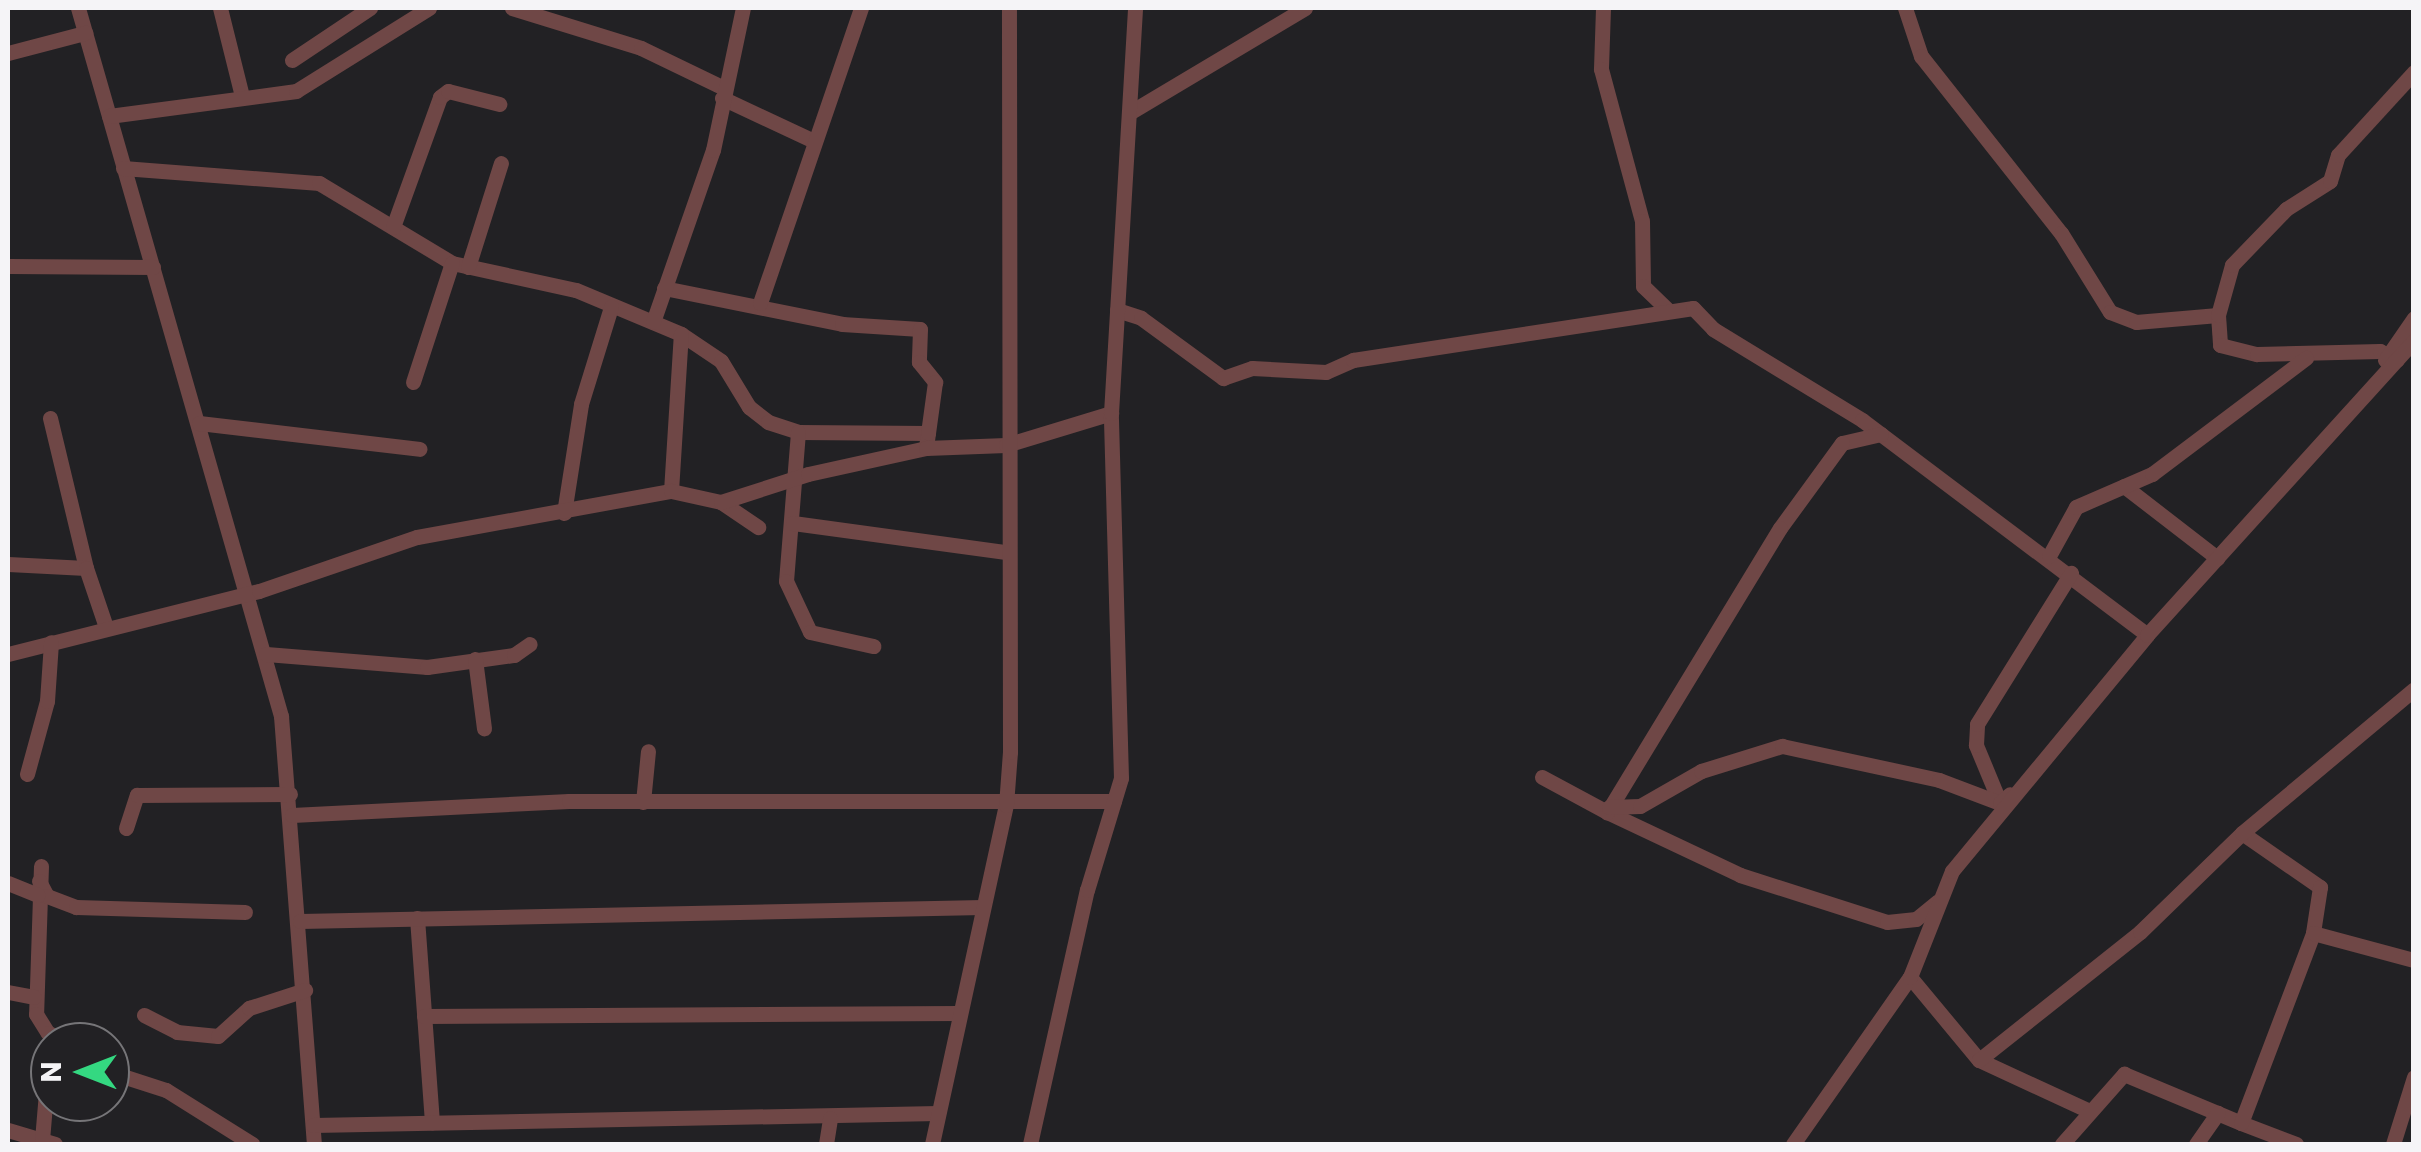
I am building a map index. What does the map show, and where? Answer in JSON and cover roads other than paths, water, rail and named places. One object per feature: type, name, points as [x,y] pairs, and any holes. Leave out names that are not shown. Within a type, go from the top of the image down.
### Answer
[{"type":"street","points":[[78,8],[266,654],[290,794],[314,1144]]},
{"type":"street","points":[[220,8],[242,96]]},
{"type":"street","points":[[292,60],[370,8]]},
{"type":"street","points":[[109,116],[296,91],[426,8]]},
{"type":"street","points":[[512,8],[640,48],[814,142]]},
{"type":"street","points":[[653,322],[723,93],[743,8]]},
{"type":"street","points":[[760,303],[862,8]]},
{"type":"street","points":[[932,1144],[1006,805],[1009,8]]},
{"type":"street","points":[[1030,1144],[1121,778],[1112,413],[1135,8]]},
{"type":"street","points":[[1129,113],[1305,8]]},
{"type":"street","points":[[1602,8],[1601,69],[1642,221],[1643,286],[1666,309]]},
{"type":"street","points":[[1905,8],[1921,56],[2061,233],[2110,312],[2136,322],[2218,316]]},
{"type":"street","points":[[8,53],[85,33]]},
{"type":"street","points":[[2414,72],[2338,155],[2330,180],[2286,209],[2232,266],[2218,316],[2220,345],[2306,358],[2392,356],[2414,342]]},
{"type":"street","points":[[392,226],[440,97],[448,91],[499,104]]},
{"type":"street","points":[[413,382],[500,163]]},
{"type":"street","points":[[124,168],[318,183],[460,265],[540,280],[681,334],[721,361],[755,414],[798,432],[1006,446],[1112,413]]},
{"type":"street","points":[[8,266],[153,267]]},
{"type":"street","points":[[664,288],[760,303],[842,324],[920,329],[920,362],[935,382],[927,441]]},
{"type":"street","points":[[564,512],[581,404],[611,306]]},
{"type":"street","points":[[1118,310],[1141,318],[1223,378],[1252,368],[1326,372],[1353,360],[1666,309],[1693,308],[1713,329],[1880,434],[2049,556],[2147,635]]},
{"type":"street","points":[[1542,778],[1740,876],[1888,922],[1934,910],[1952,870],[2016,788],[2382,370],[2414,318]]},
{"type":"street","points":[[672,491],[681,334]]},
{"type":"street","points":[[2049,556],[2076,507],[2170,462],[2306,358]]},
{"type":"street","points":[[50,418],[86,568],[106,626]]},
{"type":"street","points":[[199,423],[418,448]]},
{"type":"street","points":[[798,432],[799,480],[785,576],[806,626],[873,646]]},
{"type":"street","points":[[1608,810],[1780,528],[1842,442],[1880,434]]},
{"type":"street","points":[[721,502],[927,441]]},
{"type":"street","points":[[2124,486],[2217,558]]},
{"type":"street","points":[[8,654],[106,626],[249,594],[417,537],[672,491],[721,502],[758,527]]},
{"type":"street","points":[[792,523],[1006,552]]},
{"type":"street","points":[[8,564],[86,568]]},
{"type":"street","points":[[2000,802],[1976,745],[1977,724],[2071,573]]},
{"type":"street","points":[[27,774],[46,701],[51,642]]},
{"type":"street","points":[[266,654],[427,667],[514,655],[530,644]]},
{"type":"street","points":[[476,659],[484,728]]},
{"type":"street","points":[[1979,1060],[2140,932],[2242,833],[2414,690]]},
{"type":"street","points":[[1608,810],[1640,806],[1701,771],[1782,746],[1939,780],[2000,802]]},
{"type":"street","points":[[643,802],[648,751]]},
{"type":"street","points":[[2000,802],[2016,788]]},
{"type":"street","points":[[126,828],[137,795],[290,794]]},
{"type":"street","points":[[292,815],[643,802],[1006,805],[1114,800]]},
{"type":"street","points":[[2241,1123],[2313,933],[2320,887],[2242,833]]},
{"type":"street","points":[[1793,1144],[1910,977],[1952,870]]},
{"type":"street","points":[[8,883],[40,881]]},
{"type":"street","points":[[40,881],[48,896],[76,907],[245,912]]},
{"type":"street","points":[[40,881],[34,997],[40,1022]]},
{"type":"street","points":[[300,921],[984,906]]},
{"type":"street","points":[[417,918],[432,1122]]},
{"type":"street","points":[[2313,933],[2414,960]]},
{"type":"street","points":[[1910,977],[1979,1060],[2087,1110]]},
{"type":"street","points":[[144,1015],[177,1032],[218,1036],[249,1008],[305,990]]},
{"type":"street","points":[[8,992],[34,997]]},
{"type":"street","points":[[424,1016],[960,1012]]},
{"type":"street","points":[[2062,1144],[2087,1110],[2124,1074],[2278,1141],[2296,1144]]},
{"type":"street","points":[[2393,1144],[2414,1077]]},
{"type":"street","points":[[130,1078],[166,1090],[252,1144]]},
{"type":"street","points":[[2196,1144],[2218,1113]]},
{"type":"street","points":[[313,1125],[938,1114]]},
{"type":"street","points":[[826,1144],[830,1118]]},
{"type":"street","points":[[8,1130],[48,1142]]}]
